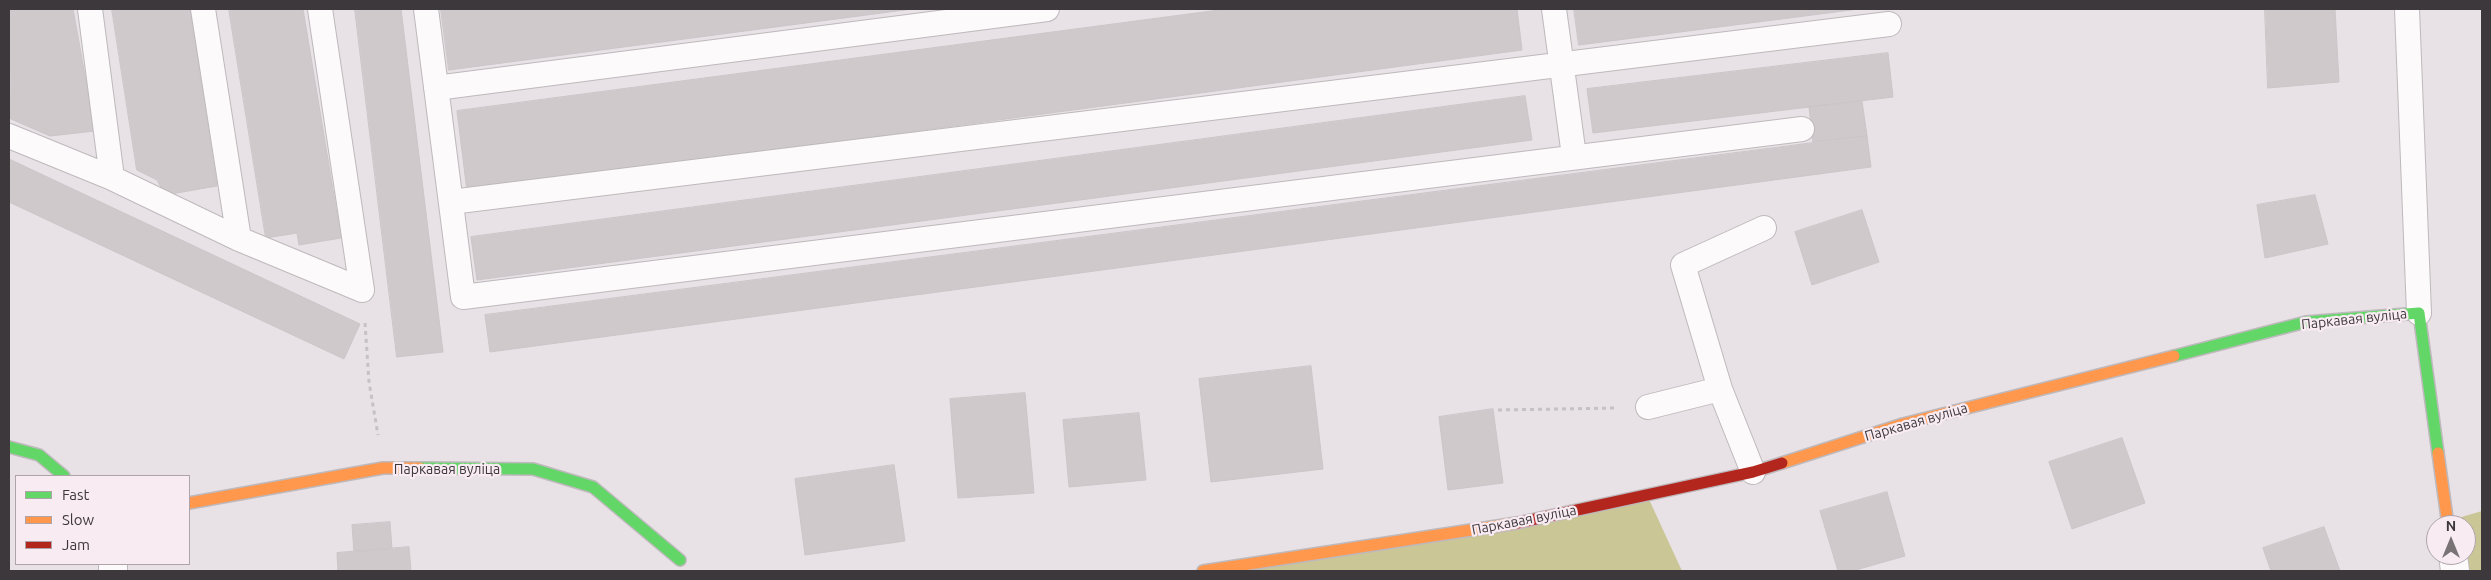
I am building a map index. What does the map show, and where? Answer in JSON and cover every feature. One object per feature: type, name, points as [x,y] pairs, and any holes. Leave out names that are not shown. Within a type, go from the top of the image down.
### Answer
[{"type":"street","name":"Паркавая вуліца","points":[[1203,571],[1487,529],[1753,472],[1903,424],[2306,322],[2419,313],[2447,515]]},
{"type":"street","points":[[9,448],[39,454],[63,475]]},
{"type":"street","name":"Паркавая вуліца","points":[[190,503],[383,468],[533,469],[593,487],[680,560]]},
{"type":"lane","points":[[90,9],[112,178]]},
{"type":"lane","points":[[202,9],[239,239]]},
{"type":"lane","points":[[320,9],[362,290]]},
{"type":"lane","points":[[426,9],[463,297],[1574,156],[1802,129]]},
{"type":"lane","points":[[436,88],[1047,9]]},
{"type":"lane","points":[[1554,9],[1574,156]]},
{"type":"lane","points":[[2407,9],[2419,313]]},
{"type":"lane","points":[[451,202],[1889,24]]},
{"type":"lane","points":[[9,136],[112,178],[239,239],[362,290]]},
{"type":"lane","points":[[1753,472],[1720,389],[1683,265],[1764,228]]},
{"type":"lane","points":[[1648,407],[1720,389]]},
{"type":"path","points":[[362,290],[369,382],[383,468]]},
{"type":"path","points":[[1498,410],[1648,407]]},
{"type":"shaded area","points":[[1647,495],[1682,571],[1203,571]]},
{"type":"shaded area","points":[[2482,511],[2482,571],[2455,571],[2459,565],[2476,565],[2476,515],[2468,515]]},
{"type":"building","points":[[9,9],[73,9],[95,131],[50,136],[11,119]]},
{"type":"building","points":[[112,9],[190,9],[217,186],[165,195],[157,180],[137,170]]},
{"type":"building","points":[[229,9],[303,9],[341,238],[299,245],[297,233],[266,238]]},
{"type":"building","points":[[355,9],[401,9],[443,352],[397,357]]},
{"type":"building","points":[[441,9],[912,9],[449,70]]},
{"type":"building","points":[[1227,9],[1517,9],[1522,50],[467,191],[457,111]]},
{"type":"building","points":[[1574,9],[1859,9],[1579,45]]},
{"type":"building","points":[[2265,9],[2335,9],[2339,82],[2268,88]]},
{"type":"building","points":[[1888,53],[1893,97],[1593,133],[1587,89]]},
{"type":"building","points":[[1525,96],[1532,140],[477,280],[471,237]]},
{"type":"building","points":[[1862,101],[1867,136],[1813,142],[1809,107]]},
{"type":"building","points":[[1867,136],[1871,167],[490,352],[485,315]]},
{"type":"building","points":[[9,159],[360,324],[344,359],[9,202]]},
{"type":"building","points":[[2315,195],[2328,244],[2265,258],[2257,205]]},
{"type":"building","points":[[1862,210],[1879,262],[1812,285],[1795,232]]},
{"type":"building","points":[[1311,366],[1323,469],[1211,482],[1199,379]]},
{"type":"building","points":[[1025,393],[1034,493],[958,498],[950,399]]},
{"type":"building","points":[[1493,409],[1503,483],[1448,490],[1439,417]]},
{"type":"building","points":[[1139,413],[1146,480],[1069,487],[1063,420]]},
{"type":"building","points":[[2122,438],[2145,503],[2072,529],[2049,462]]},
{"type":"building","points":[[894,465],[905,541],[805,555],[795,479]]},
{"type":"building","points":[[1887,492],[1905,556],[1852,571],[1838,571],[1820,511]]},
{"type":"building","points":[[390,522],[392,549],[354,552],[352,525]]},
{"type":"building","points":[[2324,527],[2340,571],[2271,571],[2263,548]]},
{"type":"building","points":[[409,547],[411,571],[338,571],[337,553]]},
{"type":"traffic: fast","points":[[2174,356],[2306,322],[2419,313],[2438,453]]},
{"type":"traffic: fast","points":[[9,447],[39,455],[63,475]]},
{"type":"traffic: fast","points":[[420,468],[533,469],[593,487],[680,560]]},
{"type":"traffic: slow","points":[[1782,463],[1903,424],[2174,356]]},
{"type":"traffic: slow","points":[[2438,453],[2447,515]]},
{"type":"traffic: slow","points":[[190,503],[383,468],[420,468]]},
{"type":"traffic: slow","points":[[1203,571],[1517,523]]},
{"type":"traffic: jam","points":[[1517,523],[1753,472],[1782,463]]}]
